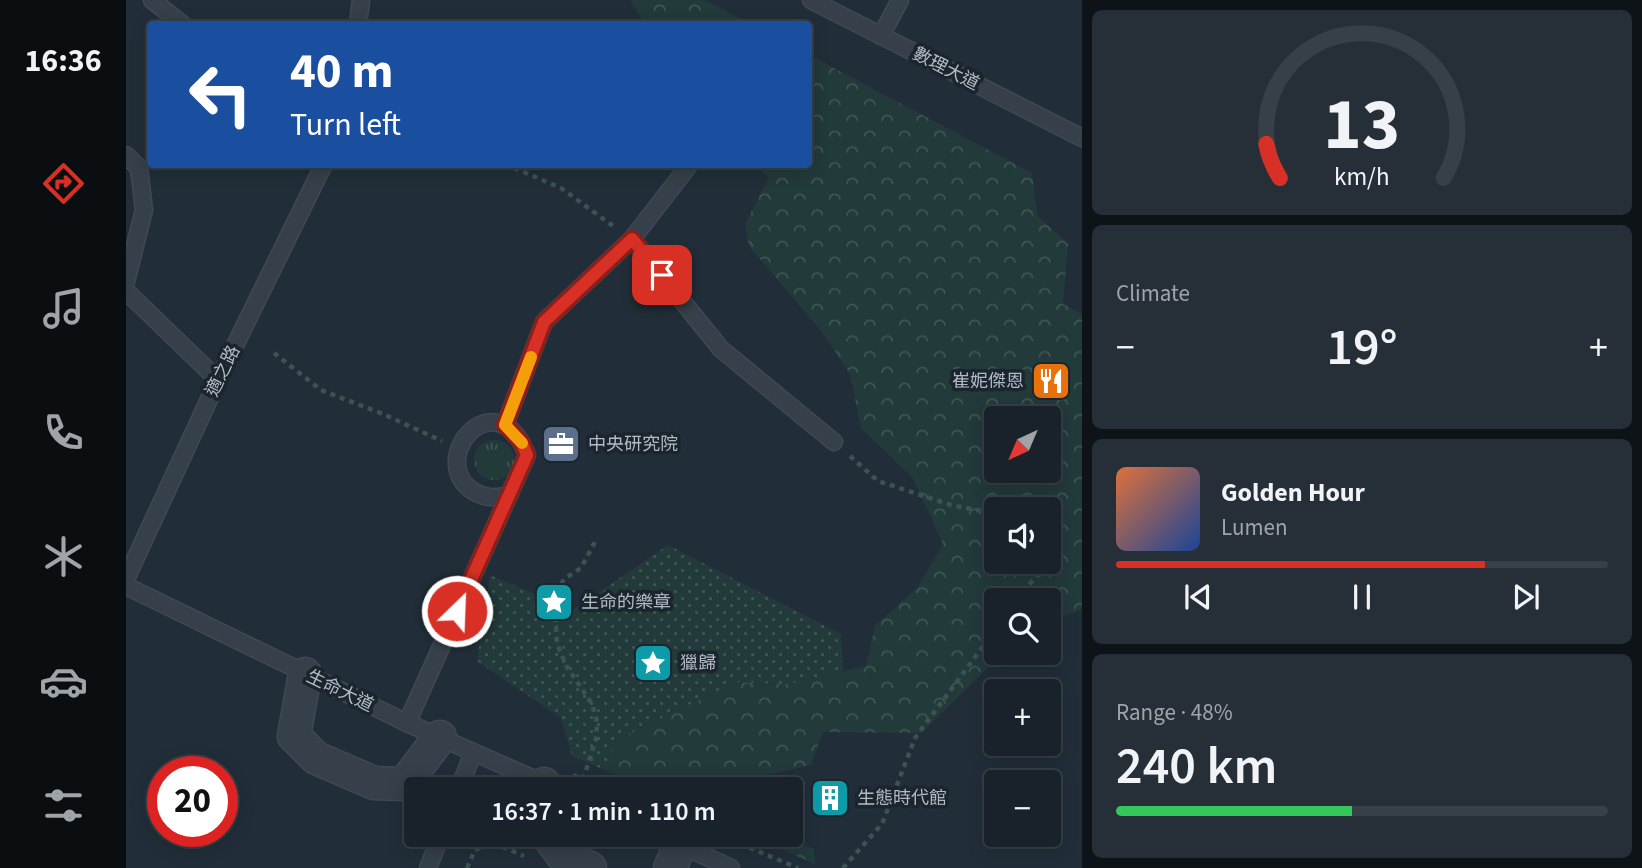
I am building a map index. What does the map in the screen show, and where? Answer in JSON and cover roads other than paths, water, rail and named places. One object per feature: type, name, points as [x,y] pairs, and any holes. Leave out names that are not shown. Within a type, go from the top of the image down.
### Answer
[{"type":"street","points":[[305,674],[294,736],[316,758],[374,783],[404,784],[440,737]]},
{"type":"street","points":[[540,847],[590,868]]},
{"type":"lane","points":[[152,0],[178,21]]},
{"type":"lane","points":[[358,21],[361,0]]},
{"type":"lane","name":"數理大道","points":[[811,0],[1082,138]]},
{"type":"lane","points":[[881,36],[900,0]]},
{"type":"lane","points":[[126,155],[139,168],[144,210],[126,282]]},
{"type":"lane","name":"適之路","points":[[126,579],[218,380],[322,168]]},
{"type":"lane","points":[[505,425],[544,322],[632,239],[687,168]]},
{"type":"lane","points":[[632,239],[721,349],[834,442]]},
{"type":"lane","points":[[126,292],[218,380]]},
{"type":"lane","points":[[407,723],[510,494],[527,455],[522,443],[505,425],[480,425],[470,431],[457,452],[456,465],[460,477],[478,494],[490,497],[510,494]]},
{"type":"lane","name":"生命大道","points":[[126,586],[407,723],[526,777]]},
{"type":"lane","points":[[464,777],[473,753]]},
{"type":"lane","points":[[428,868],[436,847]]},
{"type":"lane","points":[[669,849],[731,868]]},
{"type":"place","name":"崔妮傑恩","points":[[1051,381]]},
{"type":"place","name":"中央研究院","points":[[561,444]]},
{"type":"place","name":"生命的樂章","points":[[554,602]]},
{"type":"place","name":"獵歸","points":[[653,663]]},
{"type":"place","name":"生態時代館","points":[[830,798]]}]
